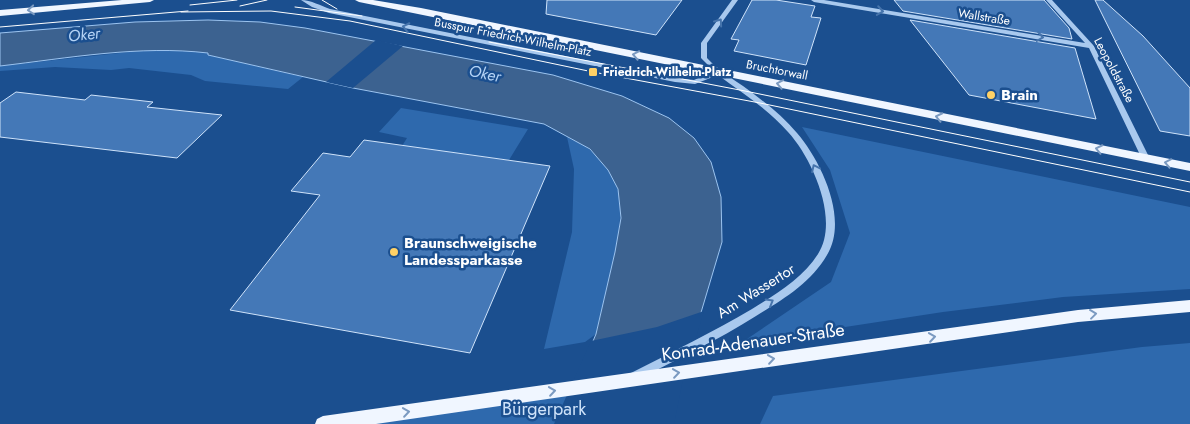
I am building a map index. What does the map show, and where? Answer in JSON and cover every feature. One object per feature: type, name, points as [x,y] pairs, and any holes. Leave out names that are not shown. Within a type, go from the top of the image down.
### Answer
[{"type":"main road","points":[[0,13],[150,0]]},
{"type":"main road","name":"Bruchtorwall","points":[[359,0],[1190,167]]},
{"type":"main road","name":"Konrad-Adenauer-Straße","points":[[323,424],[1078,316],[1190,306]]},
{"type":"street","name":"Busspur Friedrich-Wilhelm-Platz","points":[[304,0],[329,11],[675,80],[695,82],[718,72]]},
{"type":"street","name":"Am Wassertor","points":[[628,379],[728,327],[783,295],[808,276],[824,254],[830,234],[829,213],[825,193],[817,172],[797,137],[772,112],[718,72],[704,58],[704,43],[734,0]]},
{"type":"street","name":"Wallstraße","points":[[814,0],[1091,46]]},
{"type":"street","name":"Leopoldstraße","points":[[1049,0],[1091,46],[1146,159]]},
{"type":"green space","points":[[177,49],[209,53],[208,55],[303,77],[288,89],[205,81],[191,75],[129,68],[111,70],[55,67],[0,71],[0,66],[138,51]]},
{"type":"green space","points":[[401,108],[528,129],[509,160],[402,146],[407,138],[379,132]]},
{"type":"green space","points":[[802,127],[1190,207],[1190,289],[1063,297],[943,312],[741,343],[831,282],[850,233],[830,170]]},
{"type":"green space","points":[[567,137],[588,148],[599,158],[611,174],[618,191],[620,225],[614,262],[596,334],[585,342],[544,349],[572,232],[574,169]]},
{"type":"green space","points":[[1190,343],[1190,424],[760,424],[773,396],[1142,347]]},
{"type":"green space","name":"Bürgerpark","points":[[573,389],[556,424],[323,424]]},
{"type":"water","name":"Oker","points":[[208,20],[260,22],[305,28],[553,75],[622,96],[669,118],[694,138],[711,162],[721,197],[722,242],[680,383],[573,389],[596,334],[615,252],[621,218],[618,189],[608,170],[590,149],[544,124],[353,88],[208,55],[208,53],[130,51],[0,66],[0,33],[135,22]]},
{"type":"pier","points":[[376,40],[403,46],[353,88],[326,82]]},
{"type":"pier","points":[[704,311],[682,384],[674,424],[554,424],[591,341],[657,327]]},
{"type":"building","points":[[547,0],[682,0],[656,35],[546,14]]},
{"type":"building","points":[[752,0],[776,0],[815,6],[811,17],[821,18],[806,65],[734,51],[739,40],[731,39]]},
{"type":"building","points":[[894,0],[1044,0],[1069,28],[1072,39],[903,11]]},
{"type":"building","points":[[1095,0],[1103,0],[1143,36],[1190,88],[1190,136],[1160,131]]},
{"type":"building","points":[[910,20],[1075,48],[1096,119],[969,95]]},
{"type":"building","points":[[16,92],[85,100],[91,95],[153,102],[147,107],[222,115],[177,158],[0,137],[0,103]]},
{"type":"building","name":"Braunschweigische Landessparkasse","points":[[364,140],[550,166],[470,353],[230,310],[320,195],[291,191],[323,153],[350,157]]},
{"type":"tram line","points":[[190,5],[237,0]]},
{"type":"tram line","points":[[240,6],[267,0]]},
{"type":"tram line","points":[[322,0],[337,9]]},
{"type":"tram line","points":[[295,7],[362,16]]},
{"type":"tram line","points":[[0,27],[188,11]]},
{"type":"tram line","points":[[181,12],[271,11],[350,21],[593,72],[760,103],[1190,192]]},
{"type":"tram line","points":[[489,42],[745,91],[1190,182]]},
{"type":"place","name":"Friedrich-Wilhelm-Platz","points":[[593,72]]},
{"type":"place","name":"Brain","points":[[991,95]]},
{"type":"place","name":"Braunschweigische Landessparkasse","points":[[394,252]]}]
